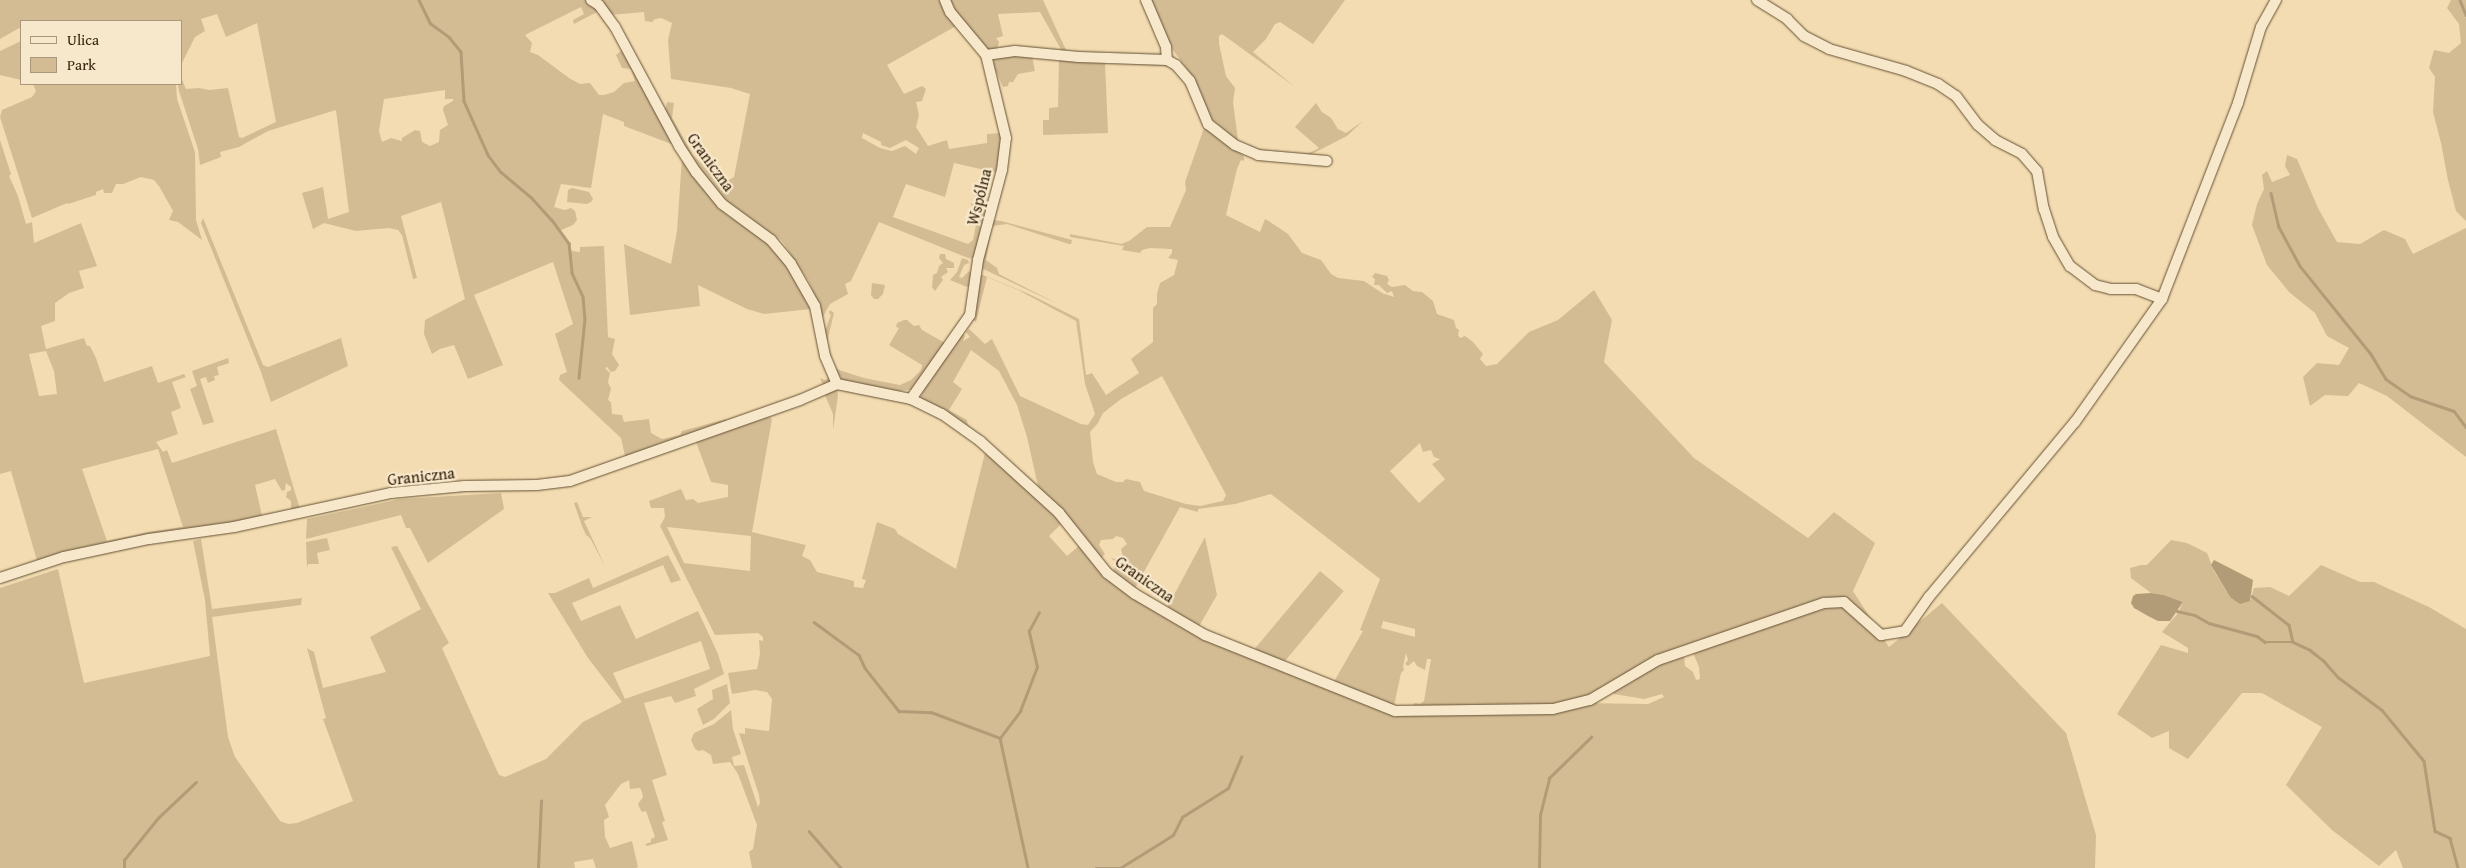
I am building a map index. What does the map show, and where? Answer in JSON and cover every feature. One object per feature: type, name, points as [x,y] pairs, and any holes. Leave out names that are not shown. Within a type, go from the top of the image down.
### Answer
[{"type":"street","name":"Wspólna","points":[[911,399],[970,315],[978,260],[1002,170],[1006,138],[986,55],[950,12],[945,0]]},
{"type":"street","points":[[1146,0],[1166,47],[1167,60]]},
{"type":"street","points":[[1757,0],[1787,18],[1804,36],[1829,49],[1906,72],[1938,84],[1956,96],[1978,124],[1995,140],[2022,154],[2037,171],[2044,210],[2052,237],[2070,266],[2094,285],[2111,289],[2136,289],[2162,299],[2238,103],[2261,27],[2276,0]]},
{"type":"street","name":"Graniczna","points":[[596,2],[615,27],[662,112],[678,146],[696,172],[722,204],[771,240],[791,264],[815,306],[826,356],[837,384]]},
{"type":"street","points":[[986,55],[1016,51],[1117,60],[1167,60],[1176,65],[1190,81],[1208,124],[1235,145],[1258,155],[1327,161]]},
{"type":"street","name":"Graniczna","points":[[0,578],[64,557],[149,539],[234,527],[391,493],[464,486],[538,486],[570,481],[791,403],[837,384],[911,399],[942,414],[980,441],[1059,513],[1107,573],[1135,594],[1205,635],[1395,710],[1553,709],[1590,700],[1658,660],[1824,603],[1844,602],[1881,635],[1905,631],[1929,597],[2075,422],[2162,299]]},
{"type":"green space","points":[[0,0],[589,0],[601,10],[574,24],[573,20],[584,14],[581,7],[525,35],[532,43],[530,52],[538,55],[580,84],[590,83],[599,95],[604,95],[614,92],[624,83],[635,81],[631,69],[622,68],[616,55],[622,50],[627,52],[676,143],[695,172],[721,204],[770,240],[790,264],[814,308],[832,383],[823,385],[820,378],[825,380],[830,377],[811,309],[764,314],[747,309],[698,285],[700,306],[630,315],[624,244],[671,264],[677,231],[682,158],[674,145],[624,126],[624,122],[603,114],[591,188],[561,184],[554,207],[565,210],[571,208],[575,211],[577,220],[573,225],[559,231],[572,251],[580,252],[580,247],[604,246],[608,337],[615,339],[612,354],[619,365],[615,371],[611,372],[607,367],[605,368],[610,373],[608,382],[611,389],[608,400],[611,402],[612,414],[622,415],[624,422],[649,419],[651,433],[662,439],[680,435],[682,431],[726,419],[727,424],[626,460],[621,438],[559,380],[560,375],[567,372],[555,334],[573,324],[553,262],[474,295],[503,365],[468,379],[454,345],[440,349],[432,354],[424,334],[425,320],[465,299],[441,202],[401,216],[417,278],[413,279],[402,235],[398,230],[389,228],[356,231],[324,223],[313,229],[302,193],[323,187],[328,219],[349,212],[336,110],[268,131],[239,147],[220,152],[221,157],[200,165],[198,149],[179,91],[178,85],[182,85],[182,79],[186,89],[199,88],[209,90],[228,88],[239,137],[242,138],[276,122],[257,23],[226,37],[217,14],[201,19],[205,31],[195,37],[182,63],[182,20],[20,20],[20,28],[0,39]],"holes":[[[445,90],[445,99],[453,99],[453,101],[444,106],[443,110],[448,125],[440,130],[439,142],[430,146],[422,142],[420,131],[415,130],[402,138],[402,141],[391,138],[382,142],[379,131],[384,99]]]},
{"type":"green space","points":[[601,0],[940,0],[956,26],[887,65],[904,94],[922,86],[926,89],[922,101],[916,102],[919,115],[916,127],[928,146],[947,140],[949,149],[987,143],[987,134],[1001,133],[1002,129],[998,173],[954,163],[945,197],[906,184],[893,217],[968,244],[973,240],[978,214],[970,203],[989,208],[975,259],[968,258],[879,222],[851,281],[845,284],[848,294],[830,304],[821,320],[819,306],[809,282],[782,241],[722,198],[686,153],[665,110],[667,102],[674,103],[672,118],[693,155],[709,171],[729,180],[734,177],[750,94],[731,88],[671,79],[668,40],[672,23],[661,18],[655,19],[652,22],[645,21],[644,12],[610,15]],"holes":[[[863,133],[881,142],[881,145],[890,148],[906,140],[919,148],[916,154],[905,146],[892,151],[880,148],[862,138]]]},
{"type":"green space","points":[[948,0],[1043,0],[1066,50],[1069,51],[1118,56],[1156,56],[1163,49],[1164,51],[1157,58],[1148,58],[1063,53],[1040,12],[998,14],[1003,36],[996,38],[999,42],[997,50],[984,50],[955,14]]},
{"type":"green space","points":[[1151,0],[1345,0],[1313,44],[1280,22],[1275,24],[1266,39],[1253,52],[1295,87],[1222,34],[1219,36],[1219,44],[1226,76],[1235,88],[1233,102],[1238,140],[1245,145],[1256,149],[1298,154],[1309,153],[1319,148],[1295,127],[1316,103],[1322,112],[1331,118],[1338,129],[1346,133],[1363,121],[1347,136],[1308,156],[1280,155],[1243,147],[1209,117],[1192,76],[1173,50]]},
{"type":"green space","points":[[2451,0],[2466,0],[2466,221],[2456,211],[2448,180],[2433,112],[2435,77],[2429,68],[2434,50],[2449,53],[2461,43],[2459,24],[2447,8]]},
{"type":"green space","points":[[20,41],[20,80],[0,75],[0,51]]},
{"type":"green space","points":[[995,56],[1032,56],[1035,71],[1018,74],[1013,82],[1009,82],[1008,86],[1003,87],[993,65]]},
{"type":"green space","points":[[1059,57],[1165,63],[1179,70],[1191,87],[1207,125],[1242,150],[1241,154],[1244,156],[1244,161],[1241,160],[1237,169],[1226,215],[1260,232],[1265,219],[1267,220],[1288,234],[1302,253],[1321,260],[1331,274],[1338,278],[1364,281],[1382,293],[1394,297],[1392,291],[1387,293],[1379,285],[1374,285],[1375,279],[1372,277],[1375,273],[1387,276],[1389,280],[1387,284],[1392,287],[1405,285],[1413,291],[1422,292],[1433,301],[1437,314],[1454,320],[1456,328],[1459,330],[1458,335],[1460,338],[1465,336],[1473,342],[1483,354],[1480,359],[1486,366],[1497,364],[1529,332],[1558,320],[1594,290],[1612,320],[1604,362],[1694,458],[1808,538],[1834,512],[1875,543],[1853,591],[1889,647],[1942,603],[2066,733],[2096,835],[2095,868],[752,868],[749,852],[753,849],[757,825],[738,774],[730,762],[713,764],[711,755],[703,750],[695,749],[691,740],[694,733],[714,724],[731,710],[733,729],[741,754],[732,757],[734,766],[744,765],[758,807],[760,803],[759,795],[739,733],[745,734],[745,728],[769,731],[772,699],[767,692],[755,690],[732,694],[728,673],[757,669],[760,654],[759,640],[763,641],[763,637],[758,633],[715,635],[660,526],[665,517],[664,508],[651,508],[649,501],[681,489],[686,500],[693,499],[698,503],[728,497],[728,485],[711,482],[696,442],[768,416],[772,419],[752,532],[806,545],[802,556],[810,560],[817,572],[854,581],[854,587],[863,588],[866,580],[862,579],[877,522],[895,529],[898,534],[956,569],[985,453],[994,456],[1011,471],[1063,522],[1049,536],[1067,556],[1080,545],[1082,550],[1090,553],[1093,562],[1102,572],[1121,588],[1213,643],[1393,712],[1409,712],[1415,703],[1420,704],[1424,701],[1431,659],[1427,659],[1425,670],[1417,666],[1414,661],[1408,666],[1405,664],[1408,660],[1406,653],[1404,670],[1401,673],[1394,706],[1388,706],[1332,685],[1363,631],[1360,630],[1380,579],[1271,494],[1235,504],[1198,509],[1198,512],[1180,507],[1135,588],[1113,571],[1117,563],[1111,558],[1119,560],[1123,557],[1121,549],[1127,544],[1123,538],[1116,536],[1113,539],[1101,540],[1099,545],[1105,554],[1101,558],[1097,557],[1080,533],[1025,478],[967,427],[924,405],[921,397],[924,387],[962,333],[965,336],[963,341],[970,337],[966,332],[969,329],[985,344],[992,339],[1020,396],[1081,424],[1088,425],[1095,414],[1085,384],[1076,321],[1018,290],[987,277],[976,322],[972,319],[980,275],[983,275],[1029,294],[1079,319],[1086,375],[1092,373],[1106,395],[1139,373],[1131,359],[1153,342],[1153,308],[1157,304],[1160,283],[1174,275],[1178,260],[1168,258],[1172,253],[1172,249],[1150,248],[1142,250],[1140,253],[1122,250],[1124,246],[1070,237],[1070,234],[1121,244],[1129,241],[1147,227],[1170,227],[1186,190],[1185,182],[1204,128],[1189,86],[1174,69],[1167,66],[1105,63],[1108,133],[1043,135],[1043,120],[1049,120],[1049,108],[1058,107]],"holes":[[[971,350],[999,371],[1017,405],[1027,437],[1038,486],[968,425],[967,420],[949,410],[962,389],[953,382]],[[1162,376],[1226,495],[1223,501],[1200,506],[1186,504],[1144,491],[1140,482],[1126,479],[1123,482],[1116,482],[1097,474],[1093,462],[1090,432],[1098,423],[1103,413],[1121,399]],[[1420,443],[1423,452],[1431,450],[1434,457],[1440,459],[1432,464],[1445,479],[1419,503],[1390,471]],[[667,527],[751,536],[750,571],[684,563]],[[1383,621],[1415,629],[1415,637],[1381,628]],[[1691,648],[1699,667],[1700,679],[1696,680],[1693,672],[1685,666],[1684,656],[1678,655],[1659,663],[1612,690],[1614,694],[1644,699],[1662,694],[1664,697],[1648,704],[1581,703],[1581,701],[1661,656]]]},
{"type":"green space","points":[[33,85],[176,85],[177,99],[195,152],[196,220],[202,240],[178,222],[169,220],[173,211],[159,186],[154,180],[141,177],[123,184],[116,184],[112,193],[104,193],[103,189],[96,192],[96,195],[67,203],[32,218],[0,117],[2,110],[32,97],[36,91]]},
{"type":"green space","points":[[0,140],[11,174],[9,176],[18,196],[26,224],[32,222],[34,243],[81,223],[97,266],[79,271],[84,288],[69,293],[55,303],[55,321],[41,326],[46,349],[84,338],[87,346],[90,346],[96,358],[104,382],[152,366],[158,383],[184,374],[186,377],[172,382],[181,408],[171,412],[178,434],[156,442],[163,452],[167,450],[172,463],[276,429],[300,509],[291,510],[291,501],[286,497],[291,487],[286,483],[285,490],[282,491],[275,479],[255,485],[263,520],[38,564],[11,471],[0,474]],"holes":[[[46,351],[54,371],[57,394],[39,396],[29,354]],[[158,449],[183,527],[107,541],[82,469]]]},
{"type":"green space","points":[[2287,155],[2297,159],[2318,208],[2337,242],[2360,244],[2384,230],[2405,239],[2413,254],[2466,228],[2466,457],[2387,396],[2359,383],[2348,396],[2325,395],[2310,406],[2303,377],[2317,363],[2339,365],[2349,348],[2327,336],[2315,313],[2289,292],[2267,265],[2252,225],[2257,204],[2264,189],[2262,175],[2267,171],[2272,182],[2290,175],[2285,166]]},
{"type":"green space","points":[[572,188],[589,192],[593,199],[587,204],[567,202],[568,190]]},
{"type":"green space","points":[[203,218],[263,365],[268,367],[341,338],[348,366],[271,402],[261,372],[201,223]]},
{"type":"green space","points":[[993,220],[1072,240],[1071,244],[1069,244],[1007,224],[992,226],[986,260],[997,268],[999,274],[1060,305],[981,268],[985,243]]},
{"type":"green space","points":[[940,254],[945,254],[946,259],[954,263],[954,268],[946,268],[948,272],[941,277],[943,280],[935,291],[932,287],[933,275],[937,273],[939,266],[943,263],[939,258]]},
{"type":"green space","points":[[962,258],[968,260],[969,263],[964,265],[959,277],[962,278],[969,271],[972,274],[971,286],[967,287],[950,280],[957,272]]},
{"type":"green space","points":[[872,283],[885,285],[883,294],[878,299],[874,299],[871,295]]},
{"type":"green space","points":[[830,310],[834,313],[827,342],[833,364],[836,369],[864,378],[900,385],[911,380],[921,370],[922,365],[889,345],[899,328],[896,327],[897,323],[904,320],[907,320],[914,326],[919,325],[922,330],[947,344],[915,387],[909,390],[899,391],[842,382],[841,377],[836,375],[823,336],[831,315],[829,313]]},
{"type":"green space","points":[[228,358],[229,363],[217,367],[219,375],[214,376],[215,380],[208,383],[206,377],[200,379],[214,422],[203,425],[190,389],[197,386],[192,371]]},
{"type":"green space","points":[[837,388],[838,396],[833,430],[833,414],[824,393]]},
{"type":"green space","points":[[501,493],[504,509],[428,563],[410,528],[406,528],[401,515],[306,539],[307,519],[400,499]]},
{"type":"green space","points":[[577,502],[583,517],[592,517],[584,521],[605,566],[582,526],[574,503]]},
{"type":"green space","points":[[1205,537],[1217,595],[1198,628],[1145,597],[1146,594],[1167,608]]},
{"type":"green space","points":[[327,538],[330,550],[317,553],[319,564],[308,564],[307,568],[306,542]]},
{"type":"green space","points":[[201,539],[212,609],[302,598],[301,605],[212,617],[228,737],[235,757],[280,821],[288,824],[297,823],[353,801],[323,719],[326,718],[307,648],[314,652],[323,688],[386,672],[370,637],[421,609],[391,547],[397,546],[449,643],[442,648],[499,775],[505,777],[546,759],[583,722],[622,702],[588,658],[548,593],[555,593],[589,578],[593,588],[668,555],[681,580],[671,583],[663,565],[572,603],[581,621],[620,605],[636,639],[698,611],[718,654],[724,674],[694,689],[696,696],[675,703],[671,696],[644,703],[667,775],[652,780],[665,821],[662,822],[668,840],[647,846],[645,844],[651,842],[651,839],[655,837],[646,811],[642,812],[638,804],[643,797],[642,792],[640,788],[630,789],[629,780],[621,784],[605,805],[609,817],[604,820],[605,837],[610,848],[632,841],[638,867],[636,868],[596,868],[593,859],[574,862],[575,868],[0,868],[0,588],[58,569],[84,683],[210,656],[205,600],[193,541]],"holes":[[[701,641],[710,669],[625,699],[613,673]]]},
{"type":"green space","points":[[2171,540],[2187,543],[2207,553],[2214,571],[2230,597],[2250,601],[2254,588],[2270,587],[2289,596],[2321,565],[2360,582],[2374,582],[2429,607],[2466,629],[2466,868],[2403,868],[2396,850],[2379,866],[2332,830],[2286,785],[2322,727],[2262,693],[2242,693],[2188,759],[2169,748],[2169,731],[2152,738],[2117,714],[2161,645],[2188,653],[2188,648],[2162,632],[2178,613],[2183,602],[2164,595],[2151,593],[2131,578],[2130,568],[2147,565]]},
{"type":"green space","points":[[1320,571],[1344,591],[1279,668],[1255,648]]},
{"type":"green space","points":[[727,684],[730,703],[714,719],[703,725],[697,709],[713,699],[712,690]]},
{"type":"shaded area","points":[[2214,560],[2253,580],[2250,601],[2240,604],[2230,597],[2211,565]]},
{"type":"shaded area","points":[[2151,593],[2164,595],[2183,602],[2170,621],[2158,621],[2134,608],[2131,603],[2133,596]]},
{"type":"waterway","points":[[419,0],[430,23],[449,37],[461,52],[464,101],[488,155],[501,172],[531,197],[552,220],[569,243],[572,273],[583,297],[585,319],[579,378]]},
{"type":"waterway","points":[[2460,0],[2466,15]]},
{"type":"waterway","points":[[2271,193],[2279,227],[2300,266],[2371,354],[2386,379],[2410,396],[2454,411],[2466,427]]},
{"type":"waterway","points":[[2252,596],[2289,625],[2293,642]]},
{"type":"waterway","points":[[2177,611],[2195,615],[2209,623],[2257,636],[2265,642],[2293,642],[2310,650],[2324,661],[2338,677],[2382,710],[2424,761],[2435,831],[2450,838],[2458,868]]},
{"type":"waterway","points":[[1000,738],[1020,711],[1037,667],[1029,631],[1039,612]]},
{"type":"waterway","points":[[814,622],[859,655],[865,668],[899,711],[931,712],[1000,738],[1028,868]]},
{"type":"waterway","points":[[1539,868],[1540,815],[1549,778],[1591,737]]},
{"type":"waterway","points":[[1096,868],[1120,868],[1173,835],[1182,817],[1228,788],[1241,757]]},
{"type":"waterway","points":[[124,868],[124,860],[158,818],[196,782]]},
{"type":"waterway","points":[[538,868],[541,801]]},
{"type":"waterway","points":[[809,831],[841,868]]}]
